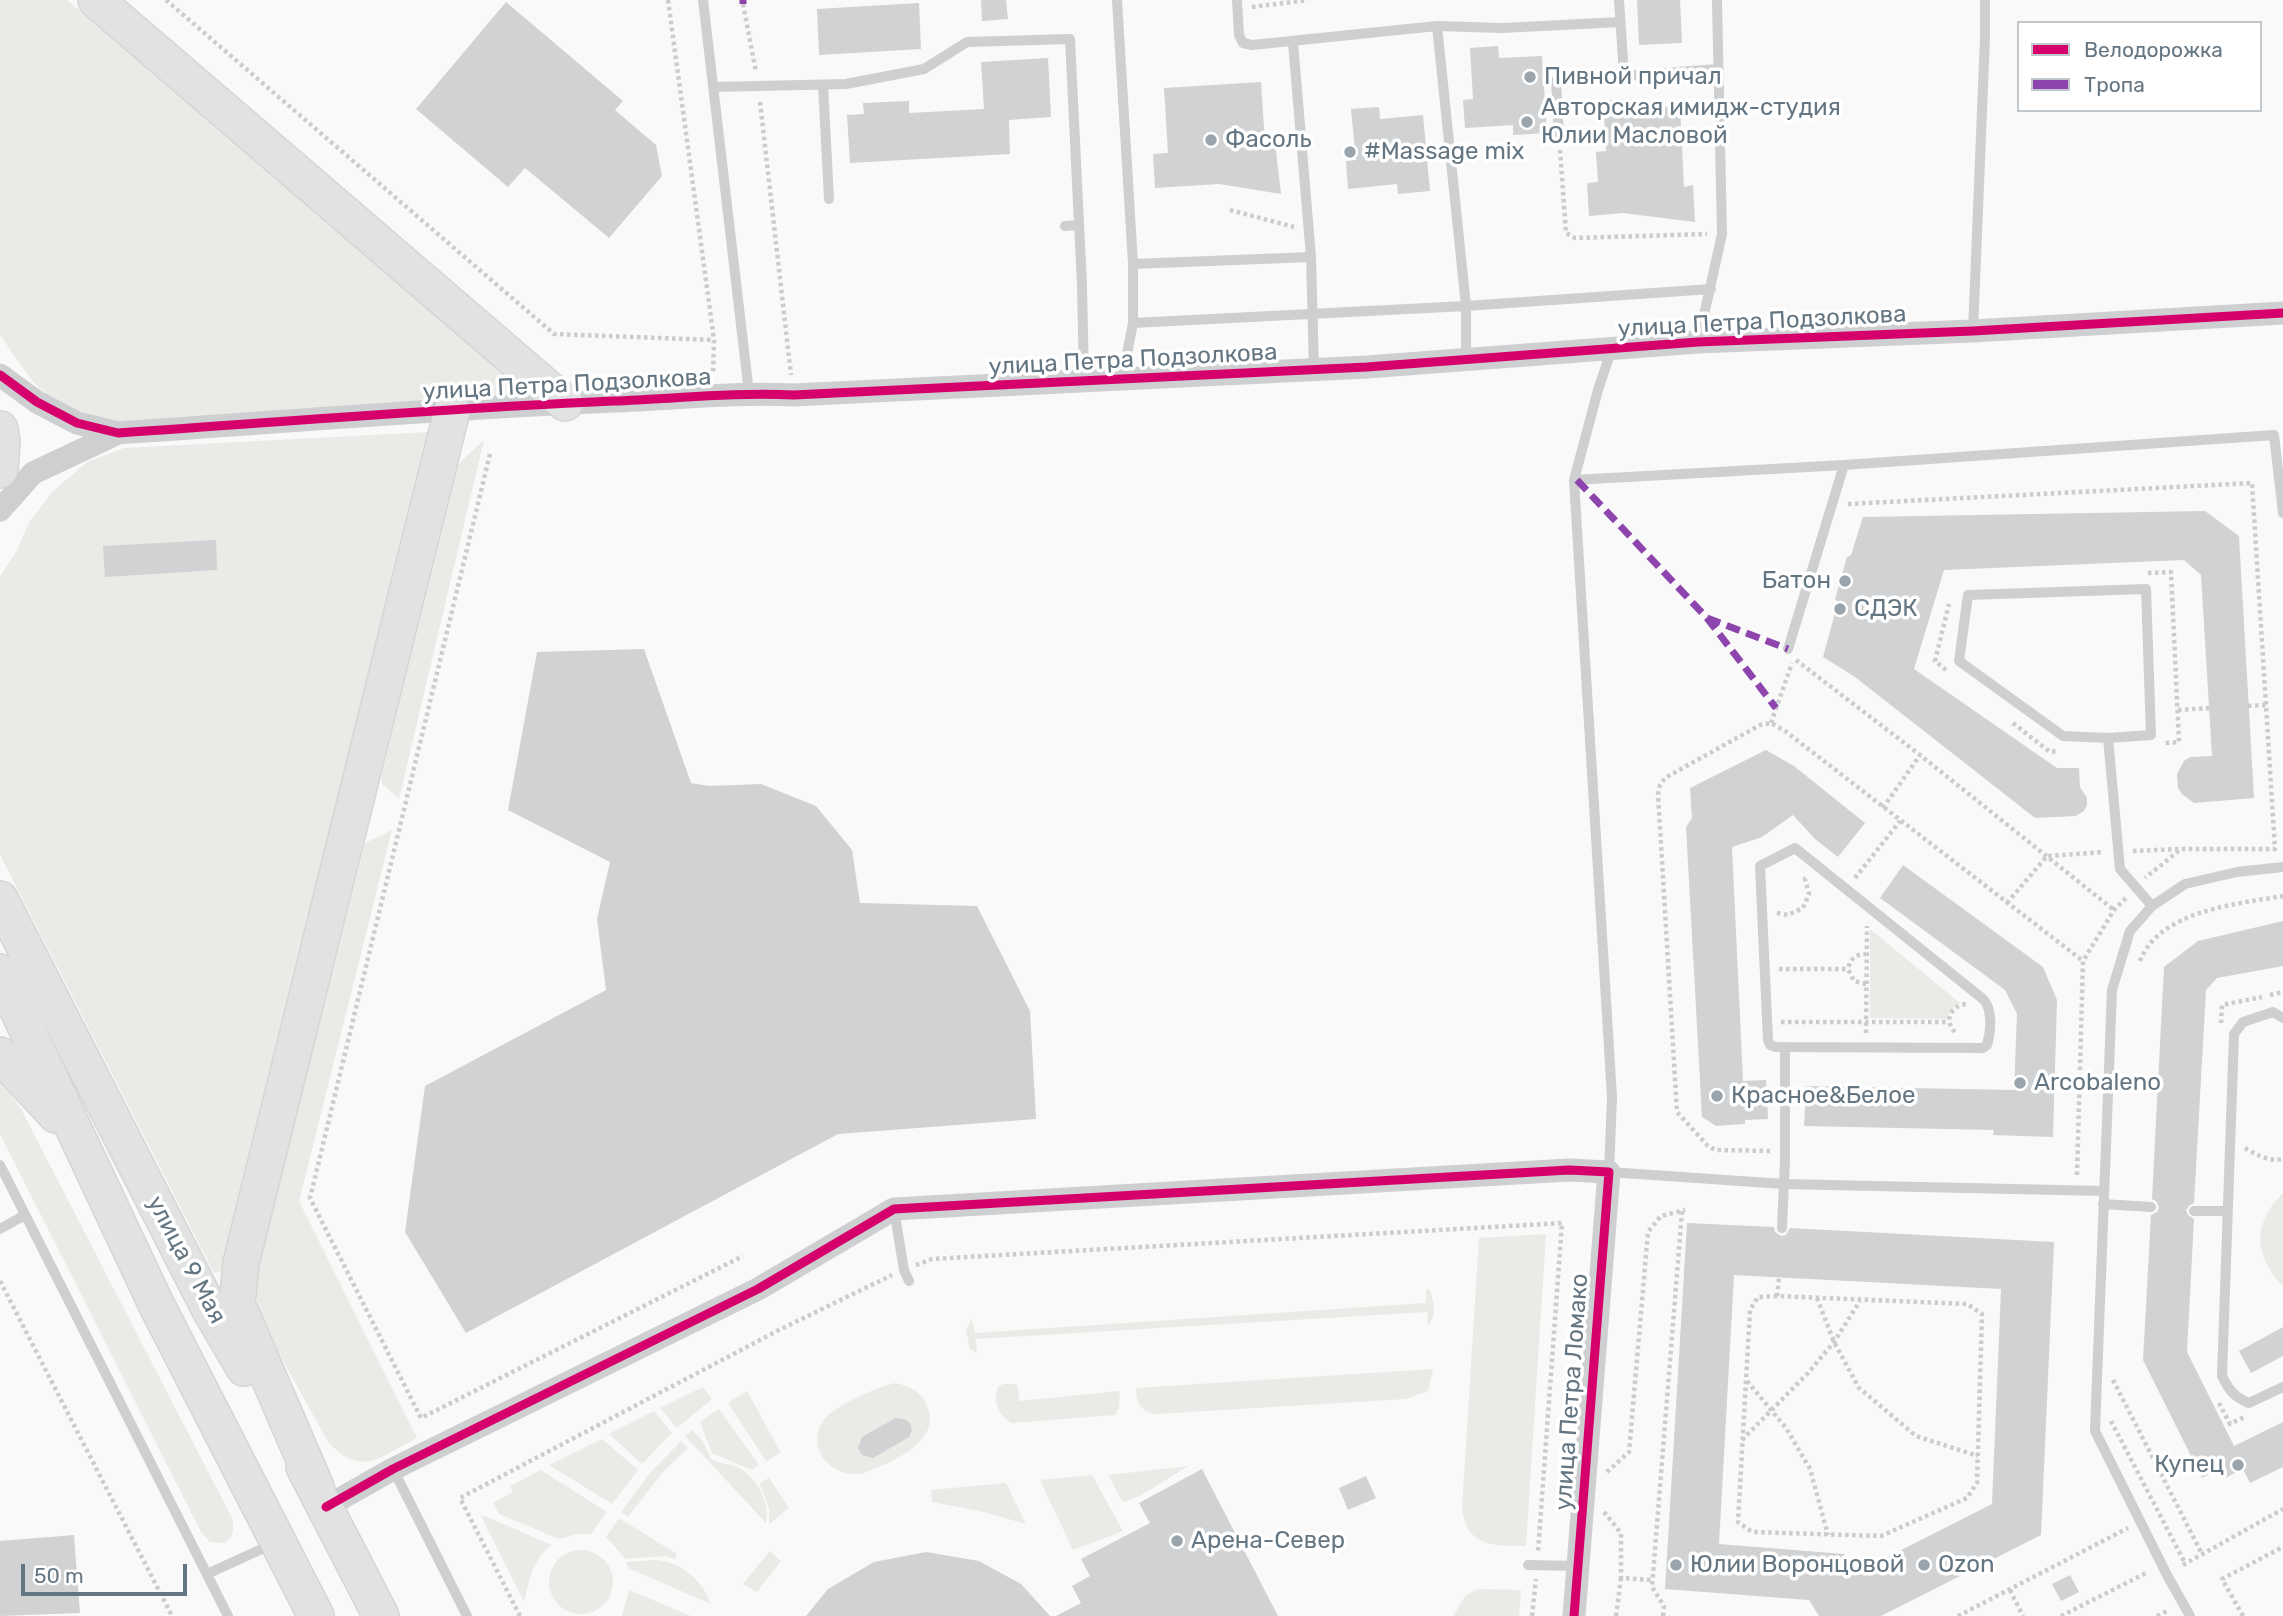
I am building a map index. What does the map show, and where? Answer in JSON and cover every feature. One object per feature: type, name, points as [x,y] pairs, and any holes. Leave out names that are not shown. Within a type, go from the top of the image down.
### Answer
[{"type":"main road","points":[[96,0],[565,403]]},
{"type":"main road","points":[[321,1497],[237,1304],[241,1263],[452,411]]},
{"type":"main road","points":[[0,429],[0,470]]},
{"type":"main road","name":"улица 9 Мая","points":[[0,899],[210,1310],[321,1497],[382,1616]]},
{"type":"main road","name":"улица 9 Мая","points":[[0,972],[156,1304],[316,1616]]},
{"type":"main road","points":[[0,1055],[78,1138]]},
{"type":"street","name":"улица Петра Подзолкова","points":[[0,375],[37,402],[77,423],[118,433],[565,403],[1314,370],[1698,342],[1973,331],[2283,313]]},
{"type":"street","name":"улица Петра Подзолкова","points":[[0,510],[33,473],[118,433]]},
{"type":"street","points":[[321,1497],[393,1469],[758,1289],[894,1209],[1570,1170],[1609,1172]]},
{"type":"street","name":"улица Петра Ломако","points":[[1574,1616],[1609,1172]]},
{"type":"lane","points":[[703,0],[749,393]]},
{"type":"lane","points":[[1117,0],[1133,264],[1133,323],[1122,380]]},
{"type":"lane","points":[[1619,0],[1625,75]]},
{"type":"lane","points":[[1698,342],[1722,234],[1717,0]]},
{"type":"lane","points":[[1973,331],[1985,0]]},
{"type":"lane","points":[[1237,4],[1239,35],[1243,43],[1252,45],[1437,26],[1502,28],[1620,22]]},
{"type":"lane","points":[[1437,26],[1466,306],[1466,361]]},
{"type":"lane","points":[[714,87],[846,84],[925,69],[967,42],[1070,39],[1084,382]]},
{"type":"lane","points":[[1293,42],[1311,257],[1314,370]]},
{"type":"lane","points":[[1559,136],[1556,81],[1718,69]]},
{"type":"lane","points":[[823,85],[829,199]]},
{"type":"lane","points":[[1065,226],[1079,225]]},
{"type":"lane","points":[[1133,264],[1311,257]]},
{"type":"lane","points":[[1133,323],[1466,306],[1711,289]]},
{"type":"lane","points":[[1612,348],[1574,480],[1612,1097],[1609,1172],[1784,1184],[2104,1191]]},
{"type":"lane","points":[[1574,480],[1844,465],[2279,435],[2283,513]]},
{"type":"lane","points":[[1788,649],[1844,465]]},
{"type":"lane","points":[[2146,589],[2151,735],[2108,738],[2063,736],[1959,661],[1968,595],[2146,589]]},
{"type":"lane","points":[[2108,738],[2120,869],[2152,906]]},
{"type":"lane","points":[[1795,848],[1847,889],[1989,1004],[1987,1045],[1983,1048],[1770,1045],[1760,866],[1795,848]]},
{"type":"lane","points":[[2190,1616],[2164,1570],[2095,1431],[2112,990],[2130,931],[2152,906],[2185,884],[2238,872],[2283,867]]},
{"type":"lane","points":[[2283,1018],[2273,1012],[2253,1018],[2243,1022],[2234,1034],[2222,1376],[2235,1397],[2249,1404],[2283,1387]]},
{"type":"lane","points":[[1782,1228],[1785,1047]]},
{"type":"lane","points":[[0,1165],[228,1616]]},
{"type":"lane","points":[[2104,1204],[2151,1207]]},
{"type":"lane","points":[[894,1209],[906,1275]]},
{"type":"lane","points":[[2194,1211],[2226,1211]]},
{"type":"lane","points":[[0,1228],[25,1215]]},
{"type":"lane","points":[[393,1469],[467,1616]]},
{"type":"lane","points":[[206,1574],[278,1542]]},
{"type":"lane","points":[[1533,1565],[1578,1566]]},
{"type":"path","points":[[166,0],[554,334],[714,340]]},
{"type":"path","points":[[668,0],[714,340],[713,397]]},
{"type":"path","points":[[1237,4],[1308,0]]},
{"type":"path","points":[[743,4],[759,87],[792,382]]},
{"type":"path","points":[[1559,136],[1566,233],[1575,238],[1722,234]]},
{"type":"path","points":[[1230,209],[1308,231]]},
{"type":"path","points":[[490,454],[310,1198],[421,1418],[743,1256]]},
{"type":"path","points":[[1841,505],[2252,483],[2275,849],[2181,849],[2151,871],[2114,910],[2083,961],[2077,1190]]},
{"type":"path","points":[[2144,573],[2171,572],[2179,742],[2156,744]]},
{"type":"path","points":[[1951,594],[1936,661],[1956,678]]},
{"type":"path","points":[[1771,723],[1794,658],[2114,910]]},
{"type":"path","points":[[2248,706],[2266,705]]},
{"type":"path","points":[[2178,710],[2209,709]]},
{"type":"path","points":[[2008,719],[2050,752],[2061,751]]},
{"type":"path","points":[[1785,1152],[1715,1150],[1676,1112],[1658,794],[1665,778],[1760,725],[1771,723],[1785,731],[2083,961]]},
{"type":"path","points":[[1883,808],[1920,755]]},
{"type":"path","points":[[1847,889],[1900,821]]},
{"type":"path","points":[[2007,903],[2047,856]]},
{"type":"path","points":[[1772,922],[1772,911],[1788,915],[1803,908],[1809,894],[1805,879],[1810,878]]},
{"type":"path","points":[[1866,1047],[1867,924],[1877,932]]},
{"type":"path","points":[[1866,954],[1856,956],[1848,968],[1854,981],[1866,984]]},
{"type":"path","points":[[1764,969],[1848,968]]},
{"type":"path","points":[[1957,996],[1970,1005],[1953,1009],[1948,1022],[1958,1035]]},
{"type":"path","points":[[1775,1022],[1948,1022]]},
{"type":"path","points":[[1606,1473],[1629,1452],[1648,1232],[1661,1216],[1683,1211],[1652,1587],[1664,1606],[1663,1616]]},
{"type":"path","points":[[520,1616],[460,1498],[779,1330],[906,1275],[932,1259],[1562,1223],[1533,1565],[1532,1616]]},
{"type":"path","points":[[1777,1297],[1779,1278]]},
{"type":"path","points":[[0,1281],[172,1616]]},
{"type":"path","points":[[1758,1297],[1777,1297],[1967,1304],[1982,1314],[1977,1483],[1967,1498],[1881,1536],[1752,1532],[1738,1522],[1750,1310],[1758,1297]]},
{"type":"path","points":[[1817,1298],[1834,1342],[1859,1388],[1916,1436],[1978,1457]]},
{"type":"path","points":[[1742,1440],[1773,1411],[1834,1342],[1860,1300]]},
{"type":"path","points":[[2109,1374],[2202,1554]]},
{"type":"path","points":[[1746,1380],[1786,1428],[1810,1469],[1828,1535]]},
{"type":"path","points":[[1605,1499],[1604,1512],[1621,1533],[1621,1578],[1616,1616]]},
{"type":"path","points":[[2061,1616],[2202,1554],[2283,1509]]},
{"type":"path","points":[[1958,1616],[2141,1522]]},
{"type":"path","points":[[2243,1616],[2221,1579],[2283,1547]]},
{"type":"path","points":[[1621,1578],[1653,1580]]},
{"type":"path","points":[[2010,1590],[2023,1616]]},
{"type":"shaded area","points":[[0,0],[67,0],[530,394],[131,422],[85,415],[52,399],[26,372],[0,334]]},
{"type":"shaded area","points":[[429,432],[223,1271],[214,1273],[0,855],[0,576],[15,554],[30,521],[53,491],[87,462],[124,448]]},
{"type":"shaded area","points":[[484,440],[399,799],[382,784],[382,774],[455,467]]},
{"type":"shaded area","points":[[392,830],[299,1201],[417,1438],[382,1457],[361,1462],[340,1453],[328,1442],[259,1317],[256,1294],[259,1263],[365,843]]},
{"type":"shaded area","points":[[1870,929],[1960,1003],[1951,1010],[1947,1019],[1870,1018]]},
{"type":"shaded area","points":[[0,1079],[21,1109],[232,1518],[233,1532],[225,1543],[210,1542],[201,1532],[0,1134]]},
{"type":"shaded area","points":[[2283,1193],[2283,1286],[2266,1263],[2260,1239],[2266,1216]]},
{"type":"shaded area","points":[[1546,1234],[1526,1546],[1503,1546],[1484,1542],[1476,1537],[1469,1530],[1462,1508],[1479,1238]]},
{"type":"shaded area","points":[[1426,1288],[1430,1290],[1434,1309],[1428,1326],[1427,1312],[976,1339],[977,1353],[970,1349],[966,1330],[972,1318],[975,1333],[1426,1303]]},
{"type":"shaded area","points":[[1433,1369],[1428,1391],[1406,1399],[1156,1414],[1143,1409],[1136,1393],[1136,1388]]},
{"type":"shaded area","points":[[896,1383],[914,1390],[926,1403],[930,1417],[928,1429],[921,1440],[900,1457],[862,1474],[841,1471],[824,1460],[817,1442],[818,1432],[828,1415],[857,1398]]},
{"type":"shaded area","points":[[1003,1384],[1017,1384],[1020,1401],[1120,1391],[1119,1408],[1115,1415],[1011,1423],[996,1403],[998,1387]]},
{"type":"shaded area","points":[[703,1387],[712,1399],[677,1428],[660,1408]]},
{"type":"shaded area","points":[[747,1391],[781,1453],[766,1461],[728,1403]]},
{"type":"shaded area","points":[[719,1409],[759,1465],[752,1470],[712,1453],[700,1422]]},
{"type":"shaded area","points":[[654,1411],[672,1433],[642,1464],[609,1434]]},
{"type":"shaded area","points":[[692,1430],[703,1441],[711,1459],[737,1467],[756,1483],[764,1498],[766,1523],[685,1436]]},
{"type":"shaded area","points":[[602,1439],[638,1470],[612,1504],[549,1465]]},
{"type":"shaded area","points":[[681,1441],[688,1448],[661,1474],[628,1517],[621,1512],[649,1474]]},
{"type":"shaded area","points":[[1188,1466],[1140,1496],[1124,1502],[1109,1475]]},
{"type":"shaded area","points":[[541,1470],[607,1512],[591,1534],[577,1534],[559,1539],[499,1514],[493,1503],[513,1492],[510,1486]]},
{"type":"shaded area","points":[[1092,1475],[1123,1531],[1073,1550],[1040,1480]]},
{"type":"shaded area","points":[[769,1478],[789,1508],[769,1524],[769,1509],[760,1483]]},
{"type":"shaded area","points":[[1006,1483],[1026,1524],[984,1512],[932,1502],[931,1490]]},
{"type":"shaded area","points":[[480,1514],[552,1545],[536,1563],[524,1602]]},
{"type":"shaded area","points":[[619,1518],[677,1554],[675,1559],[665,1556],[626,1559],[606,1537]]},
{"type":"shaded area","points":[[575,1550],[587,1550],[604,1559],[611,1570],[611,1594],[604,1605],[587,1614],[575,1614],[563,1609],[554,1600],[549,1588],[549,1576],[554,1564],[563,1555]]},
{"type":"shaded area","points":[[770,1551],[781,1561],[757,1592],[743,1584]]},
{"type":"shaded area","points":[[655,1560],[674,1564],[690,1574],[702,1587],[711,1604],[628,1568],[626,1562]]},
{"type":"shaded area","points":[[1478,1589],[1521,1590],[1519,1616],[1453,1616],[1466,1595]]},
{"type":"shaded area","points":[[629,1590],[691,1616],[622,1616]]},
{"type":"building","points":[[981,0],[1006,0],[1008,19],[982,21]]},
{"type":"building","points":[[1637,0],[1680,0],[1682,43],[1639,45]]},
{"type":"building","points":[[506,2],[623,101],[615,110],[656,145],[662,176],[609,238],[525,168],[508,187],[416,109]]},
{"type":"building","points":[[919,3],[921,49],[819,55],[817,9]]},
{"type":"building","points":[[1498,46],[1499,58],[1542,56],[1547,133],[1513,135],[1513,125],[1465,128],[1463,100],[1473,99],[1470,48]]},
{"type":"building","points":[[1048,58],[1051,117],[1009,120],[1010,154],[850,163],[847,115],[864,114],[863,103],[909,101],[909,113],[984,109],[981,62]]},
{"type":"building","points":[[1261,82],[1265,144],[1275,143],[1281,194],[1219,184],[1155,188],[1153,154],[1168,153],[1164,88]]},
{"type":"building","points":[[1633,99],[1633,108],[1680,106],[1684,187],[1693,185],[1695,222],[1623,213],[1589,216],[1587,183],[1598,182],[1596,152],[1606,151],[1603,100]]},
{"type":"building","points":[[1379,107],[1380,119],[1423,115],[1430,191],[1398,194],[1397,184],[1348,189],[1346,161],[1356,160],[1351,109]]},
{"type":"building","points":[[2205,511],[2239,536],[2254,798],[2194,803],[2178,788],[2177,774],[2184,761],[2190,757],[2212,756],[2201,575],[2184,560],[1944,570],[1914,669],[2057,768],[2079,768],[2080,787],[2087,798],[2087,805],[2084,811],[2076,816],[2035,818],[1855,677],[1823,657],[1847,557],[1851,555],[1863,517]]},
{"type":"building","points":[[216,540],[217,570],[105,577],[103,546]]},
{"type":"building","points":[[644,649],[691,783],[709,786],[761,784],[816,806],[852,850],[860,903],[977,906],[1030,1011],[1036,1119],[838,1134],[466,1333],[405,1232],[425,1086],[606,990],[597,919],[610,862],[508,810],[537,652]]},
{"type":"building","points":[[1766,750],[1794,766],[1865,823],[1838,857],[1815,839],[1793,815],[1762,837],[1732,847],[1743,1081],[1766,1080],[1768,1119],[1716,1126],[1702,1117],[1686,827],[1692,818],[1690,788]]},
{"type":"building","points":[[1903,865],[2043,967],[2057,1000],[2053,1137],[1993,1135],[1994,1130],[1804,1126],[1806,1086],[2014,1090],[2017,1014],[2005,990],[1880,898]]},
{"type":"building","points":[[2283,921],[2283,966],[2217,978],[2206,990],[2194,1203],[2186,1210],[2194,1219],[2187,1352],[2234,1446],[2283,1422],[2283,1467],[2250,1483],[2243,1469],[2223,1479],[2218,1470],[2202,1478],[2143,1360],[2151,1215],[2157,1212],[2159,1207],[2152,1199],[2164,967],[2198,941]]},
{"type":"building","points":[[1687,1223],[1774,1227],[1775,1232],[1781,1236],[1786,1235],[1790,1228],[2054,1242],[2041,1535],[1881,1616],[1819,1616],[1809,1600],[1665,1589]],"holes":[[[1734,1275],[2001,1289],[1992,1504],[1854,1574],[1844,1554],[1719,1544]]]},
{"type":"building","points":[[2283,1327],[2283,1356],[2251,1373],[2239,1351]]},
{"type":"building","points":[[896,1418],[910,1423],[912,1430],[909,1437],[873,1458],[862,1455],[858,1448],[862,1437]]},
{"type":"building","name":"Арена-Север","points":[[1202,1469],[1278,1616],[1056,1616],[1081,1603],[1072,1586],[1090,1576],[1081,1559],[1150,1523],[1139,1503]]},
{"type":"building","points":[[1366,1476],[1376,1498],[1348,1510],[1339,1488]]},
{"type":"building","points":[[74,1535],[80,1613],[0,1616],[0,1541]]},
{"type":"building","points":[[926,1552],[979,1561],[1021,1584],[1050,1616],[806,1616],[828,1589],[874,1562]]},
{"type":"building","points":[[2070,1575],[2079,1592],[2061,1601],[2052,1584]]},
{"type":"marked path","points":[[1577,480],[1707,618],[1776,708]]},
{"type":"marked path","points":[[1707,618],[1788,649]]},
{"type":"cycle path","points":[[0,375],[37,402],[77,423],[118,433],[551,404],[1367,367],[1698,342],[1973,331],[2283,313]]},
{"type":"cycle path","points":[[326,1507],[393,1469],[758,1289],[894,1209],[1569,1170],[1609,1172],[1574,1616]]},
{"type":"place","name":"Пивной причал","points":[[1530,77]]},
{"type":"place","name":"Авторская имидж-студия Юлии Масловой","points":[[1527,122]]},
{"type":"place","name":"Фасоль","points":[[1211,140]]},
{"type":"place","name":"#Massage mix","points":[[1350,152]]},
{"type":"place","name":"Батон","points":[[1845,581]]},
{"type":"place","name":"СДЭК","points":[[1840,609]]},
{"type":"place","name":"Arcobaleno","points":[[2020,1083]]},
{"type":"place","name":"Красное&Белое","points":[[1717,1096]]},
{"type":"place","name":"Купец","points":[[2238,1465]]},
{"type":"place","name":"Арена-Север","points":[[1177,1541]]},
{"type":"place","name":"Юлии Воронцовой","points":[[1676,1565]]},
{"type":"place","name":"Ozon","points":[[1924,1565]]}]
